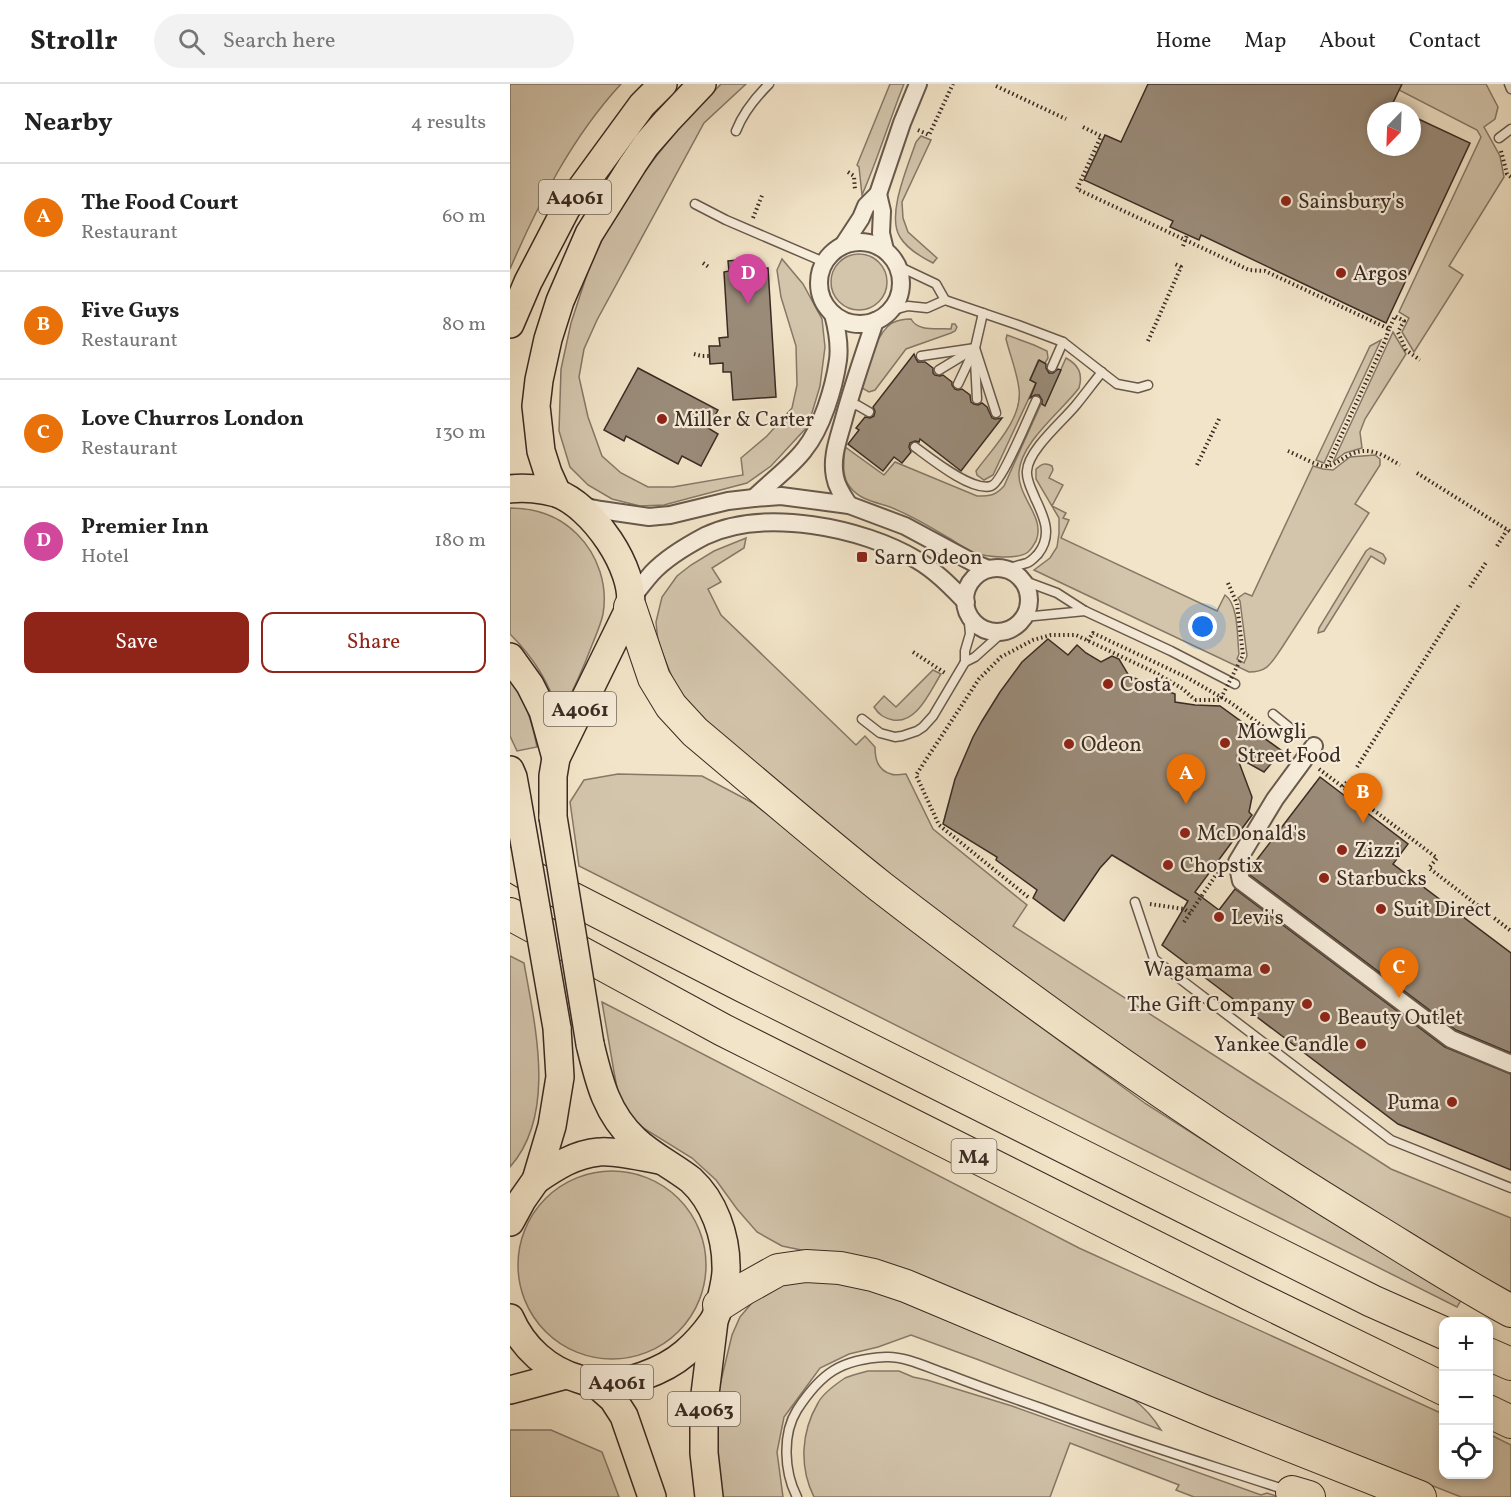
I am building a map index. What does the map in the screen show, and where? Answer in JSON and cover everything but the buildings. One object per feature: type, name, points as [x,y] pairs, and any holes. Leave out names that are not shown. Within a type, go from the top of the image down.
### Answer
[{"type":"highway","points":[[631,603],[654,678],[671,706],[695,732],[880,885],[1095,1047],[1208,1125],[1320,1197],[1511,1311]]},
{"type":"highway","name":"M4","points":[[510,864],[548,886],[754,992],[1372,1301],[1439,1332]]},
{"type":"highway","name":"M4","points":[[510,914],[723,1030],[1439,1387]]},
{"type":"highway","points":[[716,1313],[744,1289],[778,1270],[806,1266],[840,1268],[873,1275],[906,1286],[1206,1412],[1420,1497]]},
{"type":"highway","points":[[1493,1356],[1511,1364]]},
{"type":"highway","points":[[1493,1413],[1511,1422]]},
{"type":"main road","name":"A4061","points":[[510,324],[528,282],[567,209],[642,105],[663,84]]},
{"type":"main road","name":"A4061","points":[[510,1318],[530,1350],[549,1366],[566,1375],[596,1384],[620,1382],[641,1377],[686,1353],[716,1313],[727,1267],[723,1237],[712,1206],[692,1181],[635,1140],[615,1115],[604,1096],[590,1044],[553,817],[553,776],[556,758],[631,603],[627,574],[610,540],[567,499],[548,473],[541,451],[536,406],[548,339],[560,301],[589,234],[646,145],[702,84]]},
{"type":"main road","points":[[510,489],[538,490],[567,499]]},
{"type":"main road","points":[[510,657],[530,685],[543,711],[556,758]]},
{"type":"main road","name":"A4061","points":[[510,770],[557,1028],[560,1077],[552,1126],[536,1180],[510,1222]]},
{"type":"main road","name":"A4061","points":[[536,1180],[556,1166],[576,1157],[600,1151],[664,1162]]},
{"type":"main road","name":"A4063","points":[[709,1497],[704,1453],[704,1402],[716,1313]]},
{"type":"main road","name":"A4061","points":[[510,1390],[566,1375]]},
{"type":"main road","points":[[596,1384],[613,1399],[624,1416],[652,1497]]},
{"type":"street","points":[[754,498],[798,456],[815,434],[827,404],[838,359],[837,332],[833,314],[820,291],[819,279],[824,262],[832,252],[844,244],[861,219],[866,206],[878,194],[918,84]]},
{"type":"street","points":[[833,314],[855,324],[875,321],[890,311],[899,295],[901,276],[898,266],[885,250],[881,233],[882,211],[878,194]]},
{"type":"street","points":[[844,244],[867,242],[885,250]]},
{"type":"street","points":[[849,506],[840,492],[835,477],[836,448],[847,406],[875,321]]},
{"type":"street","points":[[567,499],[601,510],[649,517],[670,515],[728,501],[781,496],[849,506],[905,526],[972,562],[1011,571],[1026,586],[1029,602],[1024,617],[1012,628],[1004,631],[987,629],[979,625],[967,607],[940,577],[919,561],[896,548],[849,532],[812,525],[770,523],[735,526],[706,536],[670,557],[652,573],[631,603]]},
{"type":"street","points":[[967,607],[968,588],[971,581],[976,576],[997,569]]},
{"type":"street","points":[[1314,746],[1275,799],[1237,862],[1241,881],[1450,1039],[1511,1064]]},
{"type":"lane","points":[[736,131],[748,107],[769,84]]},
{"type":"lane","points":[[1509,84],[1511,89]]},
{"type":"lane","points":[[1498,138],[1511,129]]},
{"type":"lane","points":[[695,204],[726,220],[824,262]]},
{"type":"lane","points":[[898,266],[936,284],[945,300],[1063,342],[1117,384],[1138,388],[1148,385]]},
{"type":"lane","points":[[890,311],[908,306],[927,308],[945,300]]},
{"type":"lane","points":[[958,384],[975,348],[983,313]]},
{"type":"lane","points":[[1052,367],[1063,342]]},
{"type":"lane","points":[[921,356],[975,348]]},
{"type":"lane","points":[[939,370],[975,348]]},
{"type":"lane","points":[[975,348],[977,399]]},
{"type":"lane","points":[[975,348],[996,413]]},
{"type":"lane","points":[[997,569],[1028,562],[1042,549],[1047,531],[1044,517],[1026,472],[1040,444],[1075,407],[1102,372]]},
{"type":"lane","points":[[915,447],[978,486],[991,486],[996,484],[1004,471],[1036,401]]},
{"type":"lane","points":[[847,406],[857,405],[869,412]]},
{"type":"lane","points":[[924,454],[937,452]]},
{"type":"lane","points":[[1022,580],[1057,593],[1085,611],[1235,684]]},
{"type":"lane","points":[[862,719],[880,733],[902,736],[923,727],[933,716],[965,662],[965,651],[970,634],[967,607]]},
{"type":"lane","points":[[1024,617],[1085,611]]},
{"type":"lane","points":[[965,662],[975,657],[1004,631]]},
{"type":"lane","points":[[1273,714],[1290,727]]},
{"type":"lane","points":[[1135,902],[1154,959],[1391,1140],[1511,1188]]},
{"type":"lane","points":[[797,1497],[788,1470],[787,1453],[788,1434],[793,1416],[824,1376],[841,1366],[864,1359],[888,1357],[916,1363],[1065,1417],[1301,1494]]},
{"type":"path","points":[[919,130],[929,135],[953,84]]},
{"type":"path","points":[[996,86],[1066,119]]},
{"type":"path","points":[[1083,127],[1101,135],[1077,189],[1249,270],[1265,271],[1389,329]]},
{"type":"path","points":[[1501,151],[1507,174],[1511,177]]},
{"type":"path","points":[[753,219],[763,193]]},
{"type":"path","points":[[1183,246],[1187,235]]},
{"type":"path","points":[[1148,341],[1181,267],[1175,264],[1176,262]]},
{"type":"path","points":[[703,263],[710,268]]},
{"type":"path","points":[[1328,466],[1395,316],[1404,321],[1398,332],[1406,350],[1420,360]]},
{"type":"path","points":[[694,354],[710,356]]},
{"type":"path","points":[[1197,465],[1219,419]]},
{"type":"path","points":[[1288,451],[1322,466],[1328,466],[1346,456],[1373,450],[1400,465]]},
{"type":"path","points":[[1417,472],[1509,531],[1497,546]]},
{"type":"path","points":[[1470,587],[1487,561]]},
{"type":"path","points":[[1028,897],[939,825],[916,775],[980,678],[1001,657],[1033,640],[1051,635],[1076,635],[1156,673],[1183,689],[1195,700],[1220,700],[1243,656],[1237,604],[1228,583]]},
{"type":"path","points":[[1357,767],[1460,603]]},
{"type":"path","points":[[913,651],[943,671]]},
{"type":"path","points":[[1343,787],[1347,782]]},
{"type":"path","points":[[1184,922],[1219,869],[1237,862]]},
{"type":"path","points":[[1135,902],[1184,909],[1190,913]]},
{"type":"shaded area","points":[[510,84],[621,84],[587,126],[558,172],[532,220],[510,269]]},
{"type":"shaded area","points":[[721,84],[746,84],[704,123],[597,320],[584,349],[579,377],[588,417],[602,456],[621,473],[648,487],[673,487],[743,475],[741,458],[767,436],[792,408],[797,385],[796,346],[781,297],[777,270],[782,259],[803,284],[822,319],[825,347],[820,386],[808,426],[771,466],[747,483],[664,505],[640,506],[612,499],[588,485],[570,467],[559,431],[561,369],[571,323],[591,262],[613,218],[642,174],[678,129]]},
{"type":"shaded area","points":[[890,84],[904,84],[862,195],[857,165]]},
{"type":"shaded area","points":[[1402,84],[1486,84],[1498,107],[1495,119],[1484,127],[1500,156],[1504,177],[1449,266],[1463,275],[1414,352],[1402,332],[1409,318],[1399,312],[1481,137],[1477,130],[1399,90]]},
{"type":"shaded area","points":[[921,136],[931,140],[902,202],[903,218],[908,232],[937,258],[933,263],[906,245],[896,228],[895,216],[900,190],[916,142]]},
{"type":"shaded area","points":[[853,254],[865,254],[875,258],[883,266],[887,282],[883,298],[875,306],[865,310],[853,310],[843,306],[835,298],[831,288],[831,276],[835,266],[843,258]]},
{"type":"shaded area","points":[[911,319],[923,328],[951,329],[952,324],[957,327],[951,333],[906,349],[875,390],[869,392],[862,388],[872,353],[886,328],[892,323]]},
{"type":"shaded area","points":[[1393,332],[1406,354],[1365,419],[1360,432],[1362,448],[1345,453],[1333,462]]},
{"type":"shaded area","points":[[1007,335],[1047,351],[1048,358],[1045,363],[1038,361],[1030,380],[1036,383],[993,475],[984,480],[977,475],[976,471],[1005,433],[1019,400],[1018,383],[1006,339]]},
{"type":"shaded area","points":[[1381,340],[1324,463],[1316,460],[1370,346]]},
{"type":"shaded area","points":[[1066,358],[1079,370],[1079,388],[1034,439],[1021,461],[1019,472],[1022,490],[1034,515],[1038,532],[1032,548],[1023,555],[994,557],[975,553],[905,514],[863,498],[847,483],[844,468],[845,447],[884,475],[895,462],[977,496],[995,494],[1004,486],[1041,404],[1045,405]]},
{"type":"shaded area","points":[[1375,455],[1380,459],[1380,465],[1355,504],[1369,513],[1281,649],[1268,666],[1261,670],[1249,672],[1034,570],[1050,558],[1057,547],[1059,533],[1059,518],[1036,479],[1036,469],[1047,464],[1052,466],[1053,470],[1049,478],[1063,485],[1052,506],[1066,513],[1063,518],[1069,520],[1061,538],[1217,611],[1225,595],[1230,600],[1235,614],[1239,654],[1237,659],[1244,663],[1247,656],[1238,598],[1245,593],[1252,596],[1313,466],[1333,470],[1350,457]]},
{"type":"shaded area","points":[[510,508],[546,514],[570,528],[591,551],[603,581],[604,603],[601,622],[560,716],[540,672],[510,634]]},
{"type":"shaded area","points":[[746,538],[744,548],[712,568],[721,582],[708,589],[721,615],[856,745],[865,736],[875,747],[876,759],[883,770],[893,775],[906,774],[933,829],[1027,905],[1013,926],[1391,1169],[1511,1218],[1511,1292],[1401,1232],[1184,1093],[950,925],[723,741],[692,708],[674,682],[658,642],[656,622],[662,597],[677,576],[714,551]]},
{"type":"shaded area","points":[[1370,548],[1383,554],[1386,559],[1384,564],[1371,556],[1324,631],[1318,633],[1366,551]]},
{"type":"shaded area","points":[[933,670],[941,674],[922,705],[909,717],[893,720],[884,717],[874,707],[884,696],[896,707]]},
{"type":"shaded area","points":[[510,677],[527,711],[537,747],[517,751],[510,736]]},
{"type":"shaded area","points":[[618,774],[702,776],[753,803],[971,976],[1146,1104],[1359,1239],[1461,1300],[1457,1307],[579,866],[570,802],[584,780]]},
{"type":"shaded area","points":[[510,956],[524,963],[537,1041],[539,1069],[534,1122],[525,1146],[510,1167]]},
{"type":"shaded area","points":[[602,1002],[1079,1248],[1439,1412],[1439,1479],[1493,1479],[1493,1436],[1511,1445],[1511,1497],[1461,1497],[1159,1378],[806,1251],[782,1246],[757,1232],[716,1180],[692,1158],[640,1126],[627,1111],[618,1093]]},
{"type":"shaded area","points":[[621,1171],[648,1178],[679,1198],[699,1229],[705,1247],[705,1283],[699,1301],[679,1332],[648,1352],[630,1358],[603,1359],[568,1348],[552,1338],[539,1325],[525,1301],[519,1283],[518,1256],[529,1221],[539,1205],[552,1192],[576,1178],[594,1172]]},
{"type":"shaded area","points":[[846,1278],[1133,1399],[1161,1430],[911,1335],[878,1347],[849,1354],[820,1368],[784,1417],[777,1452],[783,1497],[720,1497],[715,1452],[719,1389],[732,1335],[740,1317],[756,1298],[794,1279]]},
{"type":"shaded area","points":[[868,1371],[899,1371],[1012,1406],[1261,1495],[1267,1493],[1279,1497],[1194,1497],[1176,1490],[1179,1485],[1070,1443],[1050,1497],[814,1497],[804,1462],[805,1438],[812,1414],[826,1392],[845,1378]]},
{"type":"shaded area","points":[[510,1430],[551,1430],[602,1452],[619,1497],[510,1497]]},
{"type":"place","name":"Sainsbury's","points":[[1286,201]]},
{"type":"place","name":"Argos","points":[[1341,273]]},
{"type":"place","name":"Premier Inn","points":[[748,304]]},
{"type":"place","name":"Miller & Carter","points":[[662,419]]},
{"type":"place","name":"Sarn Odeon","points":[[862,557]]},
{"type":"place","name":"Costa","points":[[1108,684]]},
{"type":"place","name":"Mowgli Street Food","points":[[1225,743]]},
{"type":"place","name":"Odeon","points":[[1069,744]]},
{"type":"place","name":"The Food Court","points":[[1186,804]]},
{"type":"place","name":"Five Guys","points":[[1363,823]]},
{"type":"place","name":"McDonald's","points":[[1185,833]]},
{"type":"place","name":"Zizzi","points":[[1342,850]]},
{"type":"place","name":"Chopstix","points":[[1168,865]]},
{"type":"place","name":"Starbucks","points":[[1324,878]]},
{"type":"place","name":"Suit Direct","points":[[1381,909]]},
{"type":"place","name":"Levi's","points":[[1219,917]]},
{"type":"place","name":"Wagamama","points":[[1265,969]]},
{"type":"place","name":"Love Churros London","points":[[1399,998]]},
{"type":"place","name":"The Gift Company","points":[[1307,1004]]},
{"type":"place","name":"Beauty Outlet","points":[[1325,1017]]},
{"type":"place","name":"Yankee Candle","points":[[1361,1044]]},
{"type":"place","name":"Puma","points":[[1452,1102]]}]
